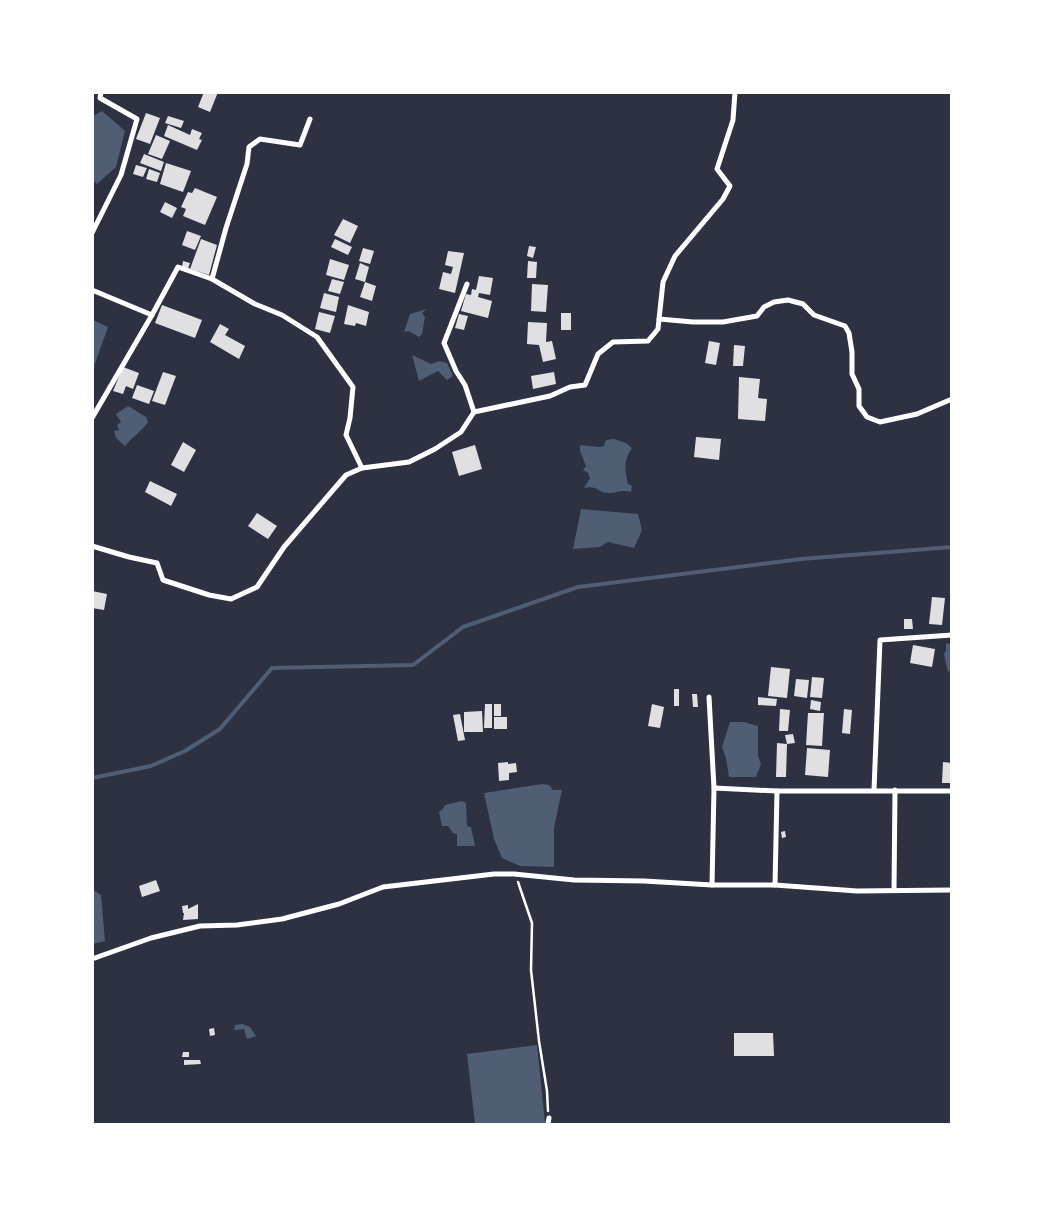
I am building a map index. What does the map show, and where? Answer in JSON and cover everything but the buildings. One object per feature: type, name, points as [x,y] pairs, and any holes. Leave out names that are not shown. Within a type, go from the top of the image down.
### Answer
[{"type":"street","points":[[92,233],[121,175],[137,119],[100,98],[101,92]]},
{"type":"street","points":[[92,546],[157,563],[163,580],[209,595],[231,599],[257,587],[284,547],[346,475],[362,468],[409,462],[435,449],[461,432],[474,412],[550,396],[570,387],[585,385],[598,354],[613,342],[648,340],[658,329],[662,282],[675,256],[723,199],[730,186],[718,169],[734,120],[735,92]]},
{"type":"street","points":[[212,280],[226,228],[247,164],[248,147],[260,140],[300,145],[310,119]]},
{"type":"street","points":[[92,418],[178,267],[212,280],[255,304],[282,315],[317,337],[353,387],[350,418],[346,435],[362,468]]},
{"type":"street","points":[[467,284],[444,343],[456,371],[465,386],[474,412]]},
{"type":"street","points":[[92,290],[152,315]]},
{"type":"street","points":[[659,318],[693,322],[722,322],[757,316],[764,307],[774,302],[796,301],[803,304],[814,315],[845,326],[849,333],[852,352],[852,374],[858,388],[859,406],[867,417],[880,422],[917,414],[952,399]]},
{"type":"street","points":[[874,790],[880,640],[952,635]]},
{"type":"street","points":[[709,696],[714,788],[712,885]]},
{"type":"street","points":[[714,788],[777,791],[952,791]]},
{"type":"street","points":[[894,890],[895,790]]},
{"type":"street","points":[[774,885],[777,791]]},
{"type":"street","points":[[92,959],[151,938],[200,926],[237,925],[282,919],[339,904],[383,888],[432,880],[494,874],[574,880],[644,881],[712,885],[774,885],[840,890],[952,890]]},
{"type":"street","points":[[548,1124],[549,1118]]},
{"type":"path","points":[[514,874],[532,924],[531,970],[543,1067],[548,1091],[549,1118]]},
{"type":"water","points":[[102,111],[125,131],[116,167],[97,184],[93,180],[93,116]]},
{"type":"water","points":[[427,309],[422,313],[425,317],[422,334],[419,337],[409,331],[404,332],[410,314]]},
{"type":"water","points":[[93,320],[108,327],[93,369]]},
{"type":"water","points":[[412,355],[431,364],[439,361],[447,363],[453,376],[447,380],[438,371],[419,381]]},
{"type":"water","points":[[128,406],[146,417],[148,422],[125,446],[116,438],[114,431],[119,430],[117,425],[121,422],[116,414]]},
{"type":"water","points":[[614,439],[626,443],[632,448],[627,457],[626,466],[628,484],[632,486],[631,492],[607,493],[592,487],[584,488],[590,478],[588,473],[583,470],[586,466],[580,451],[580,445],[600,447],[604,446],[606,440]]},
{"type":"water","points":[[581,509],[638,514],[642,530],[634,548],[608,542],[600,547],[573,549]]},
{"type":"water","points":[[946,643],[950,644],[951,647],[951,670],[948,672],[944,654]]},
{"type":"water","points":[[730,722],[744,722],[758,726],[758,756],[761,764],[756,777],[729,777],[722,747]]},
{"type":"water","points":[[542,784],[549,785],[553,790],[562,790],[554,828],[554,867],[520,866],[502,858],[494,839],[484,793]]},
{"type":"water","points":[[462,801],[466,803],[467,826],[471,827],[475,846],[457,846],[457,834],[453,833],[448,826],[442,826],[439,812],[445,805]]},
{"type":"water","points":[[93,890],[101,895],[105,941],[93,944]]},
{"type":"water","points":[[242,1024],[250,1027],[256,1036],[247,1039],[244,1029],[234,1030],[235,1025]]},
{"type":"water","points":[[537,1045],[545,1123],[475,1124],[467,1054]]},
{"type":"waterway","points":[[92,778],[151,766],[185,751],[220,729],[272,668],[413,665],[463,627],[578,587],[801,559],[952,547]]}]
